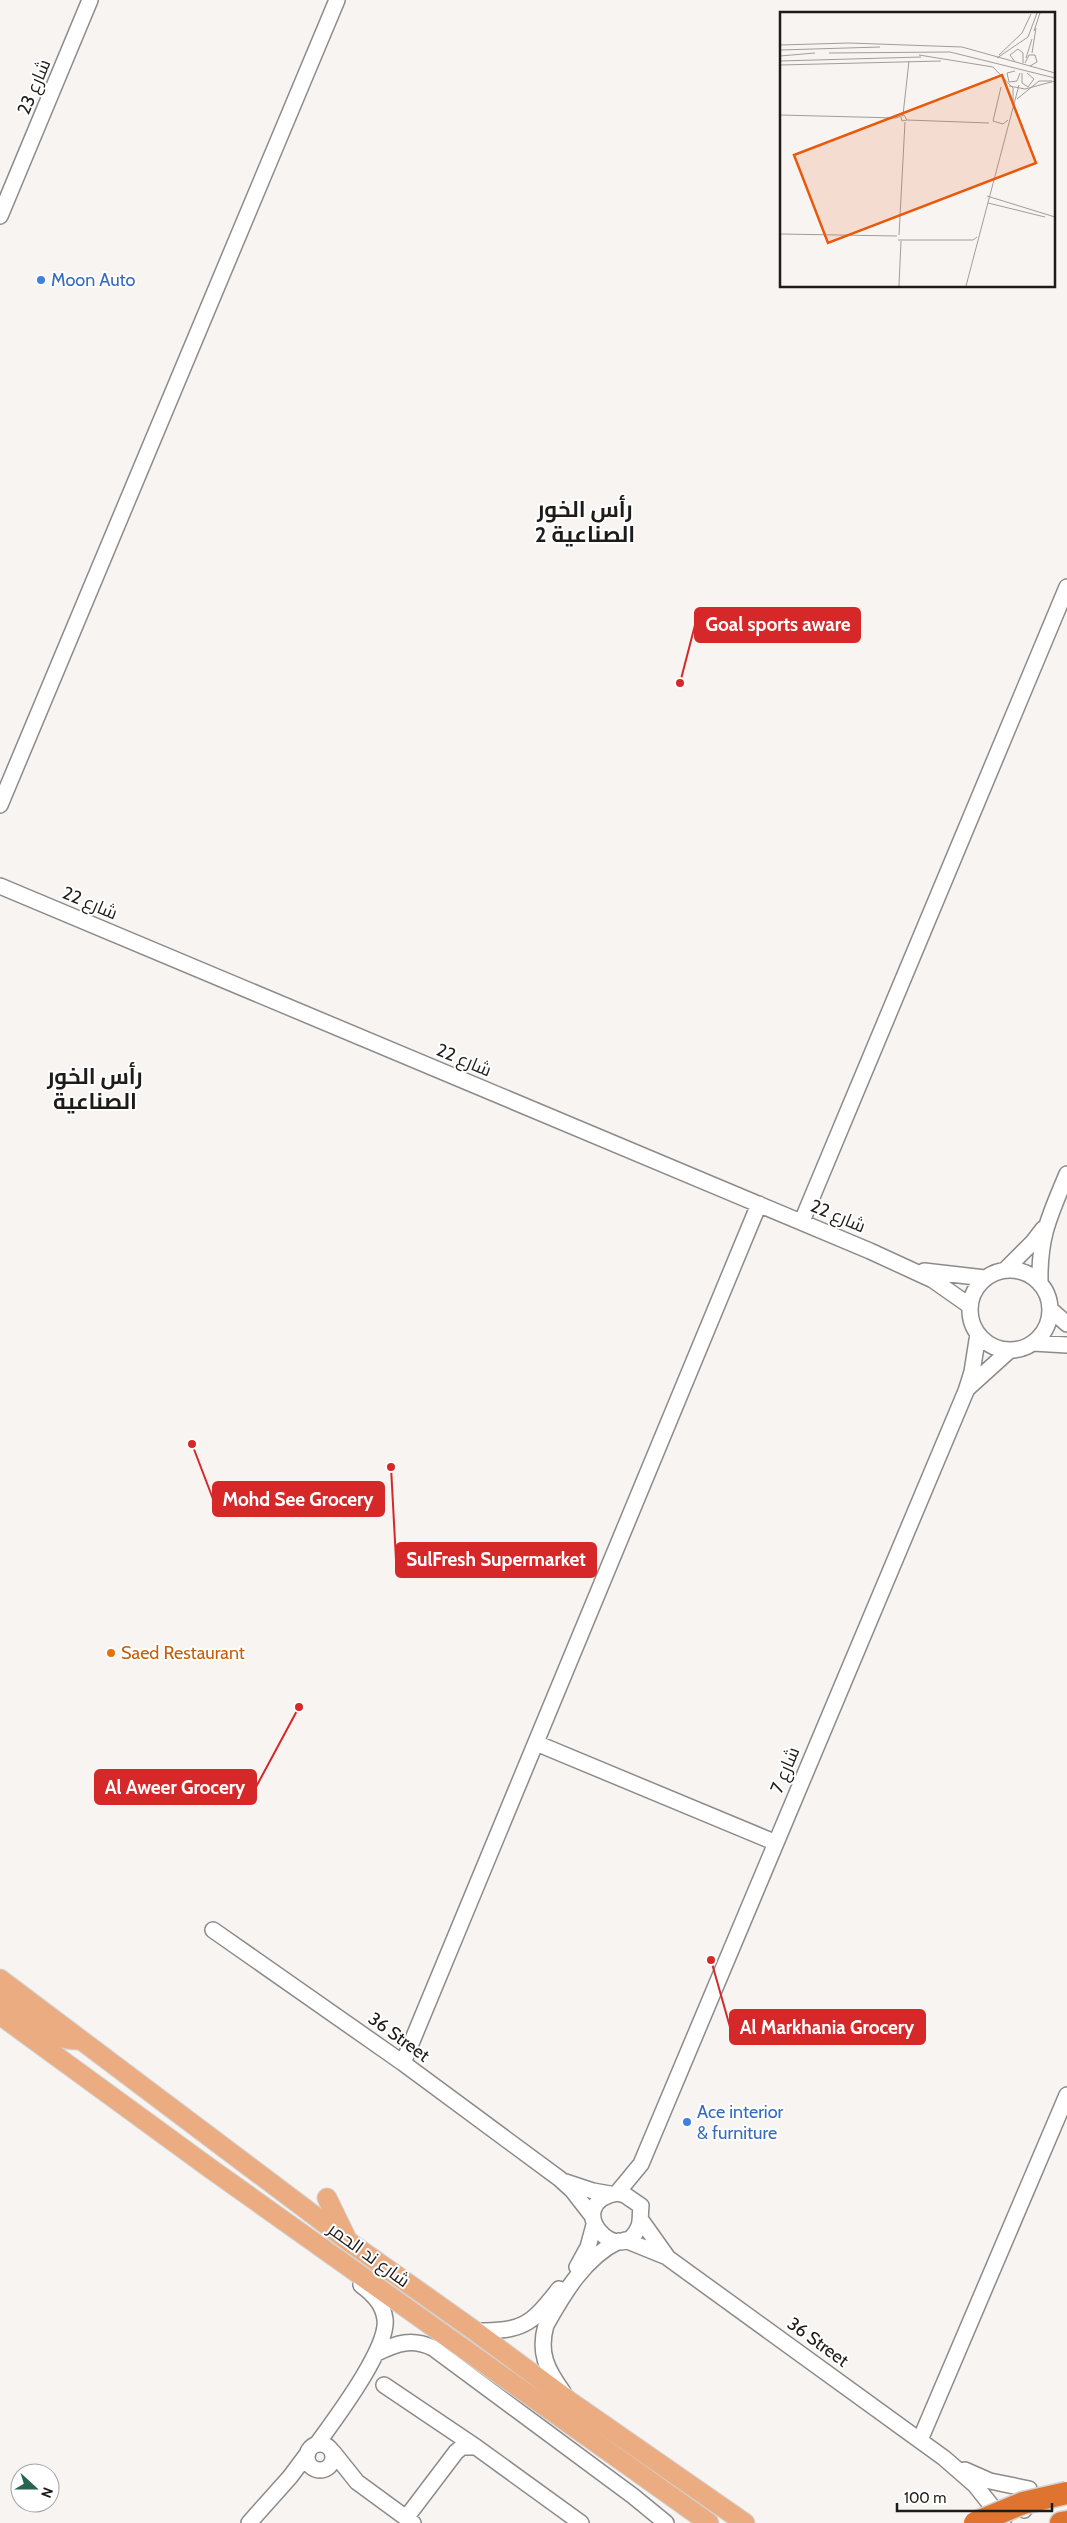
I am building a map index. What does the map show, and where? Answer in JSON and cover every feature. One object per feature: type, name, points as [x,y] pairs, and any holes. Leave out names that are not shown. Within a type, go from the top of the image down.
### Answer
[{"type":"highway","points":[[975,2523],[1024,2503],[1067,2491]]},
{"type":"highway","points":[[1061,2523],[1067,2522]]},
{"type":"main road","name":"شارع ند الحمر","points":[[0,1979],[348,2240],[475,2330],[568,2400],[744,2523]]},
{"type":"main road","points":[[0,1999],[50,2034],[66,2039],[83,2040]]},
{"type":"main road","name":"شارع ند الحمر","points":[[0,2015],[709,2523]]},
{"type":"main road","points":[[327,2198],[348,2240]]},
{"type":"main road","points":[[625,2462],[654,2492],[690,2523]]},
{"type":"street","name":"شارع 23","points":[[0,216],[90,0]]},
{"type":"street","points":[[0,805],[337,0]]},
{"type":"street","points":[[802,1221],[1067,587]]},
{"type":"street","name":"شارع 22","points":[[0,886],[913,1269],[952,1292],[970,1306]]},
{"type":"street","points":[[1040,1282],[1041,1244],[1045,1226],[1067,1174]]},
{"type":"street","points":[[403,2063],[759,1204]]},
{"type":"street","points":[[1005,1270],[1034,1242],[1045,1226]]},
{"type":"street","name":"شارع 22","points":[[913,1269],[985,1278]]},
{"type":"street","points":[[1010,1350],[998,1348],[987,1343],[978,1334],[971,1321],[970,1306],[978,1286],[985,1278],[1005,1270],[1018,1270],[1030,1275],[1040,1282],[1045,1290],[1050,1309],[1048,1322],[1042,1334],[1033,1343]]},
{"type":"street","points":[[1050,1309],[1067,1324]]},
{"type":"street","name":"شارع 7","points":[[614,2194],[641,2164],[774,1842],[966,1391],[972,1372],[978,1334]]},
{"type":"street","points":[[966,1391],[1010,1350],[1033,1343],[1067,1345]]},
{"type":"street","points":[[536,1743],[774,1842]]},
{"type":"street","name":"36 Street","points":[[213,1930],[403,2063],[560,2179],[572,2190],[594,2221]]},
{"type":"street","points":[[920,2440],[1067,2095]]},
{"type":"street","name":"شارع 7","points":[[641,2164],[641,2213]]},
{"type":"street","name":"36 Street","points":[[560,2179],[576,2186],[614,2194]]},
{"type":"street","points":[[475,2330],[513,2329],[522,2326],[538,2314],[580,2262],[588,2247],[598,2203],[614,2194],[632,2199],[641,2213],[638,2228],[622,2240],[602,2250],[588,2262],[546,2325],[543,2337],[544,2360],[548,2371],[568,2400]]},
{"type":"street","name":"36 Street","points":[[641,2213],[668,2258]]},
{"type":"street","points":[[594,2221],[604,2237],[622,2240]]},
{"type":"street","name":"36 Street","points":[[622,2240],[668,2258],[944,2458]]},
{"type":"street","points":[[250,2523],[312,2448],[345,2402],[377,2353],[386,2326],[383,2310],[375,2296],[344,2271],[336,2257]]},
{"type":"street","points":[[377,2353],[400,2342],[412,2341],[433,2348],[634,2496],[666,2523]]},
{"type":"street","points":[[384,2386],[476,2447],[561,2517],[581,2523]]},
{"type":"street","points":[[280,2488],[322,2470],[333,2462],[336,2428],[345,2402]]},
{"type":"street","points":[[448,2430],[456,2452]]},
{"type":"street","points":[[312,2448],[326,2445],[357,2482],[409,2520],[456,2452],[469,2446],[476,2447]]},
{"type":"street","points":[[312,2448],[309,2464],[357,2482]]},
{"type":"street","points":[[944,2458],[980,2491],[1002,2517],[1015,2518],[1023,2512],[1026,2499],[1019,2488]]},
{"type":"street","points":[[944,2458],[977,2476],[1019,2488],[1067,2491]]},
{"type":"place","name":"Moon Auto","points":[[41,280]]},
{"type":"place","name":"Goal sports aware","points":[[680,683]]},
{"type":"place","name":"Mohd See Grocery","points":[[192,1444]]},
{"type":"place","name":"SulFresh Supermarket","points":[[391,1467]]},
{"type":"place","name":"Saed Restaurant","points":[[111,1653]]},
{"type":"place","name":"Al Aweer Grocery","points":[[299,1707]]},
{"type":"place","name":"Al Markhania Grocery","points":[[711,1960]]},
{"type":"place","name":"Ace interior & furniture","points":[[687,2122]]},
{"type":"district","name":"رأس الخور الصناعية 2","points":[[585,522]]},
{"type":"district","name":"رأس الخور الصناعية","points":[[95,1088]]}]
